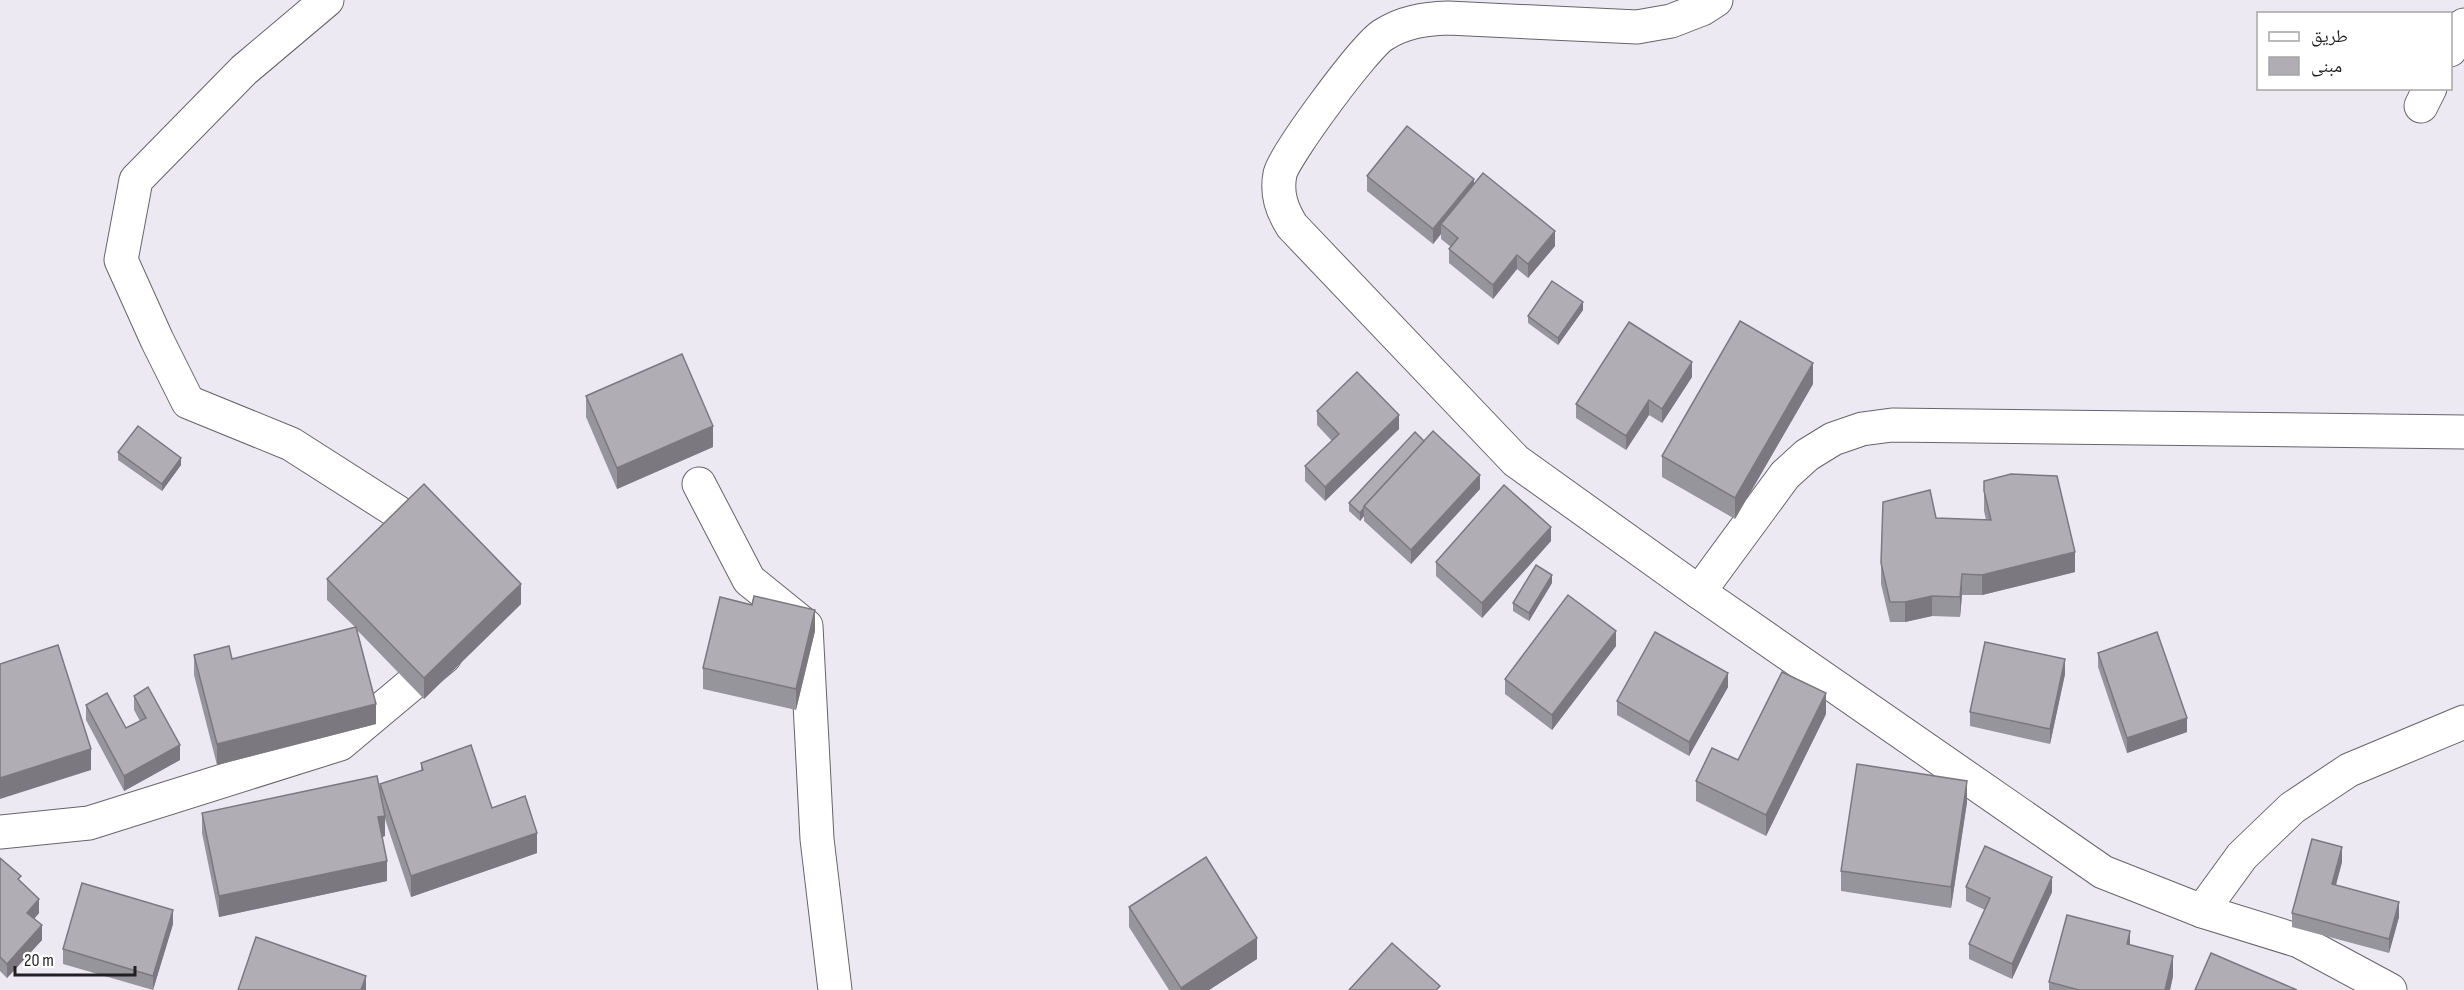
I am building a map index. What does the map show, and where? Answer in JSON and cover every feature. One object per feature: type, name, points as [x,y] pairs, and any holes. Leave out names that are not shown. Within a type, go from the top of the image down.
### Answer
[{"type":"street","points":[[327,0],[244,70],[136,180],[121,260],[188,402],[291,444],[421,527],[445,560]]},
{"type":"street","points":[[1716,0],[1702,9],[1671,21],[1637,27],[1448,18],[1424,19],[1401,25],[1380,36],[1363,52],[1284,161],[1279,188],[1280,202],[1292,226],[1516,462],[1699,592],[2103,872],[2202,912],[2299,941],[2390,990]]},
{"type":"street","points":[[2452,48],[2464,25]]},
{"type":"street","points":[[1699,592],[1785,475],[1816,449],[1833,439],[1862,429],[1892,425],[2464,432]]},
{"type":"street","points":[[699,484],[749,580],[806,626],[817,839],[835,990]]},
{"type":"street","points":[[0,832],[89,823],[340,744],[446,655],[451,622]]},
{"type":"street","points":[[2202,912],[2242,856],[2292,808],[2349,770],[2464,722]]},
{"type":"building","points":[[1407,126],[1474,179],[1433,229],[1367,176]]},
{"type":"building","points":[[1483,173],[1555,231],[1528,264],[1517,255],[1493,285],[1449,249],[1458,238],[1441,224]]},
{"type":"building","points":[[1552,281],[1583,302],[1558,338],[1528,316]]},
{"type":"building","points":[[1740,321],[1813,363],[1735,498],[1662,456]]},
{"type":"building","points":[[1629,322],[1692,362],[1662,409],[1649,400],[1626,436],[1576,404]]},
{"type":"building","points":[[682,354],[713,426],[617,468],[586,396]]},
{"type":"building","points":[[1357,372],[1399,415],[1325,487],[1305,466],[1339,434],[1317,411]]},
{"type":"building","points":[[138,426],[181,458],[162,484],[118,452]]},
{"type":"building","points":[[1433,431],[1480,475],[1411,550],[1364,506]]},
{"type":"building","points":[[1415,432],[1424,441],[1360,513],[1349,503]]},
{"type":"building","points":[[2011,474],[2057,476],[2075,552],[1982,575],[1962,574],[1960,597],[1932,596],[1905,602],[1890,602],[1881,563],[1883,502],[1930,490],[1936,518],[1991,520],[1984,481]]},
{"type":"building","points":[[424,484],[521,584],[424,678],[327,579]]},
{"type":"building","points":[[1504,485],[1551,527],[1482,603],[1436,562]]},
{"type":"building","points":[[1536,565],[1552,575],[1529,613],[1513,603]]},
{"type":"building","points":[[1568,595],[1616,631],[1552,715],[1505,679]]},
{"type":"building","points":[[754,596],[815,610],[796,689],[703,668],[720,597],[752,605]]},
{"type":"building","points":[[356,627],[376,704],[217,744],[194,655],[229,646],[232,659]]},
{"type":"building","points":[[1655,632],[1728,673],[1689,742],[1617,701]]},
{"type":"building","points":[[2157,632],[2187,718],[2127,738],[2098,653]]},
{"type":"building","points":[[1985,642],[2065,659],[2050,729],[1970,712]]},
{"type":"building","points":[[58,645],[91,749],[0,778],[0,664]]},
{"type":"building","points":[[1782,672],[1826,693],[1766,815],[1696,781],[1712,748],[1738,760]]},
{"type":"building","points":[[148,687],[180,745],[124,776],[86,705],[107,693],[126,728],[146,718],[134,696]]},
{"type":"building","points":[[471,745],[492,808],[525,796],[537,833],[411,876],[380,784],[423,770],[421,763]]},
{"type":"building","points":[[1857,764],[1967,781],[1951,887],[1841,871]]},
{"type":"building","points":[[377,776],[385,816],[378,817],[387,861],[219,896],[202,813]]},
{"type":"building","points":[[2312,839],[2342,847],[2332,884],[2399,902],[2389,939],[2292,913]]},
{"type":"building","points":[[1985,846],[2052,877],[2012,964],[1969,944],[1990,898],[1966,887]]},
{"type":"building","points":[[1206,857],[1257,938],[1181,988],[1129,907]]},
{"type":"building","points":[[0,858],[21,876],[18,879],[39,899],[27,913],[42,925],[7,964],[0,957]]},
{"type":"building","points":[[82,883],[173,910],[153,976],[63,949]]},
{"type":"building","points":[[2067,915],[2130,931],[2127,944],[2173,956],[2165,990],[2079,990],[2049,982]]},
{"type":"building","points":[[256,937],[366,976],[361,990],[238,990]]},
{"type":"building","points":[[1392,943],[1440,986],[1436,990],[1349,990]]},
{"type":"building","points":[[2211,953],[2297,990],[2195,990]]}]
